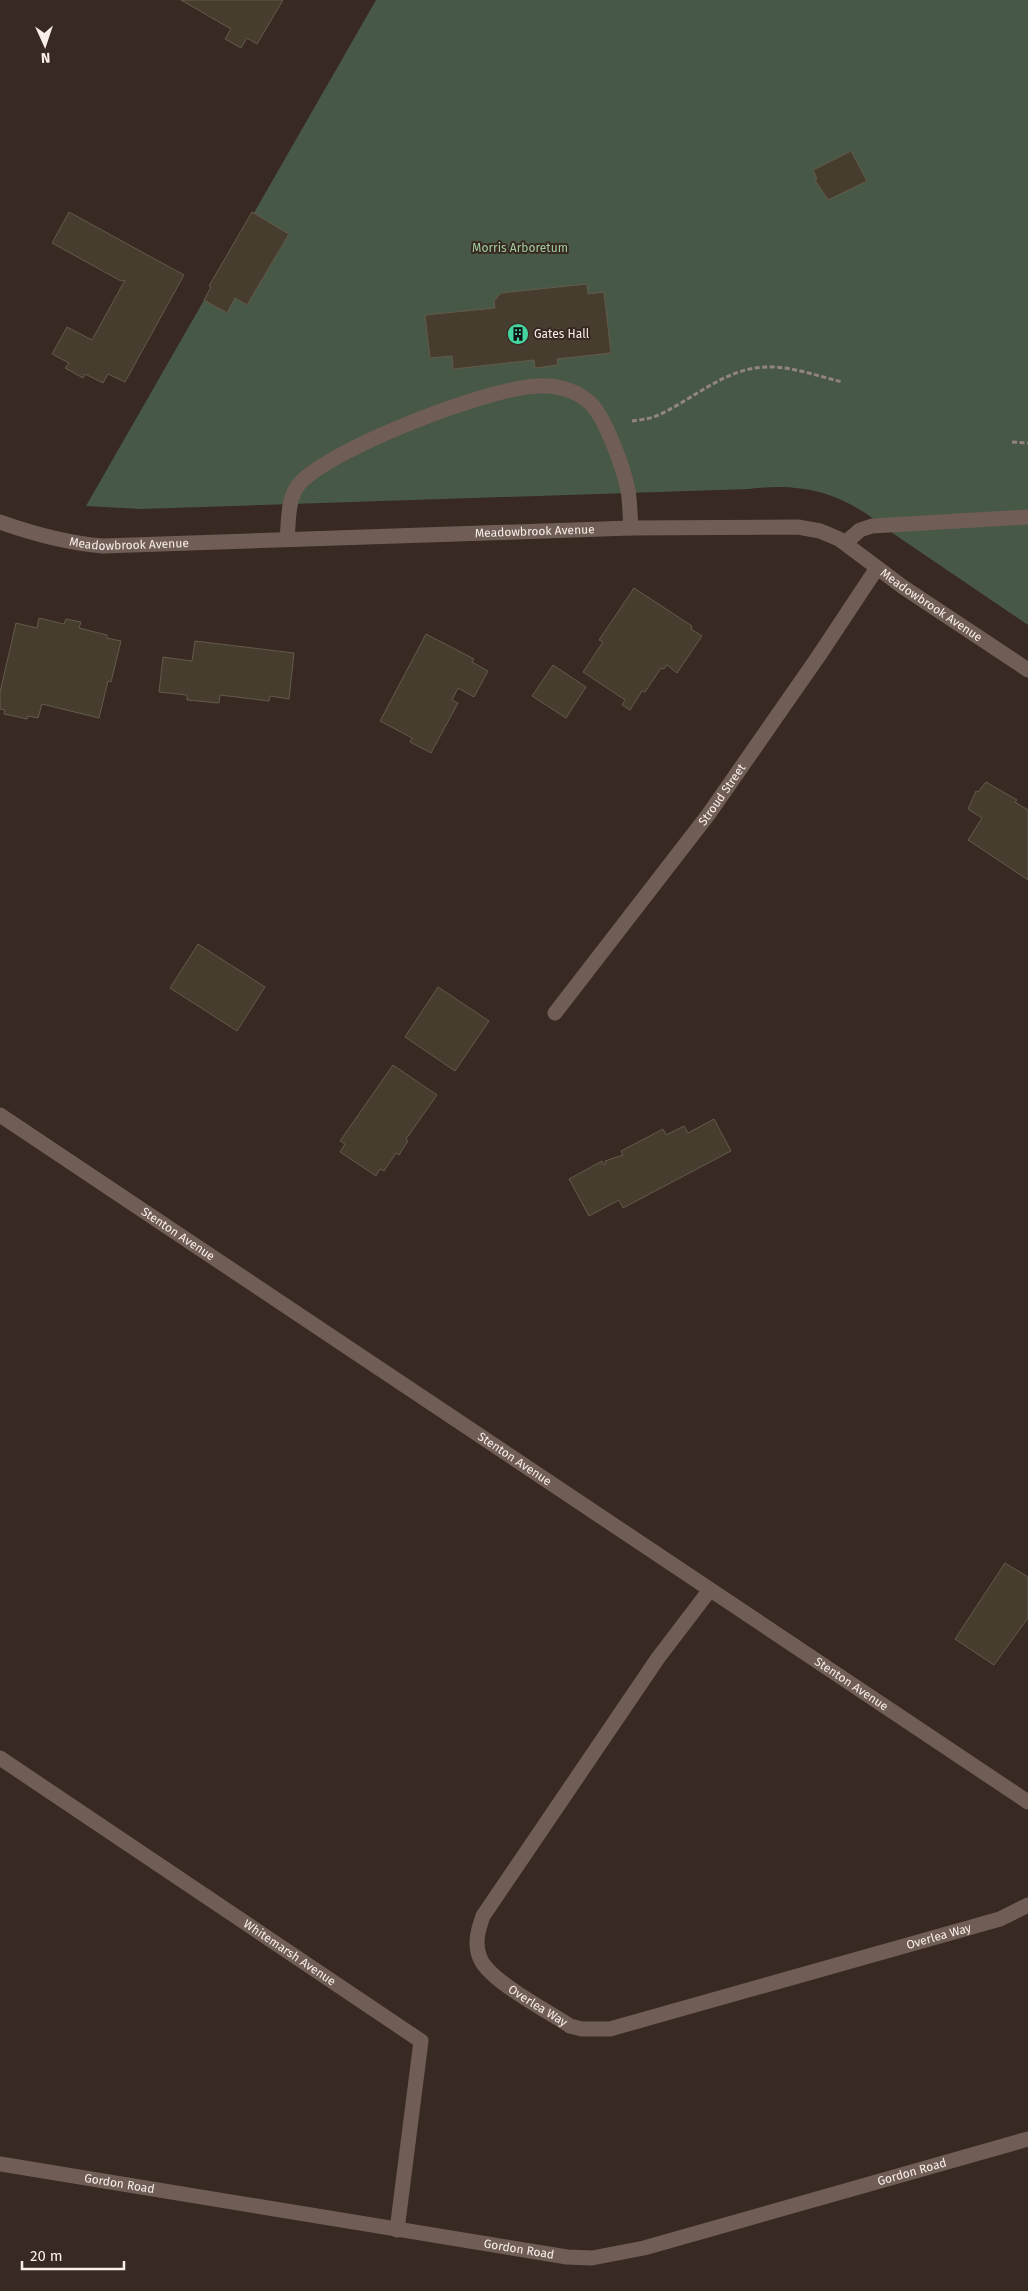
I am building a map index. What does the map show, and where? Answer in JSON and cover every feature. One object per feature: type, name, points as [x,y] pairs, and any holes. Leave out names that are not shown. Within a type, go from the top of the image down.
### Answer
[{"type":"street","points":[[287,539],[291,500],[300,483],[339,456],[430,415],[500,394],[538,386],[567,389],[589,401],[604,422],[628,489],[631,528]]},
{"type":"street","points":[[845,543],[860,530],[872,526],[1028,517]]},
{"type":"street","name":"Meadowbrook Avenue","points":[[0,522],[55,539],[103,546],[631,528],[798,527],[820,531],[845,543],[877,568],[1028,670]]},
{"type":"street","name":"Stroud Street","points":[[555,1014],[708,815],[818,657],[877,568]]},
{"type":"street","name":"Stenton Avenue","points":[[0,1115],[1028,1802]]},
{"type":"street","name":"Overlea Way","points":[[709,1590],[658,1658],[483,1916],[477,1932],[477,1947],[480,1959],[487,1970],[501,1982],[570,2026],[589,2030],[610,2029],[1000,1919],[1028,1905]]},
{"type":"street","name":"Whitemarsh Avenue","points":[[0,1758],[421,2041],[397,2230]]},
{"type":"street","name":"Gordon Road","points":[[0,2164],[567,2257],[592,2258],[609,2256],[1028,2139]]},
{"type":"path","points":[[604,422],[628,422],[652,418],[687,400],[720,379],[767,366],[798,370],[842,382]]},
{"type":"path","points":[[1012,442],[1028,443]]},
{"type":"green space","name":"Morris Arboretum","points":[[376,0],[1028,0],[1028,625],[856,507],[840,499],[806,489],[769,487],[141,509],[86,506]]},
{"type":"building","points":[[181,0],[283,0],[257,44],[247,38],[241,48],[225,39],[231,29]]},
{"type":"building","points":[[851,151],[867,181],[828,200],[815,180],[817,179],[813,170]]},
{"type":"building","points":[[69,212],[184,275],[125,382],[108,374],[103,383],[85,374],[83,378],[65,368],[69,363],[52,354],[67,327],[92,340],[125,280],[121,281],[52,243]]},
{"type":"building","points":[[252,212],[289,234],[247,305],[235,298],[227,313],[204,300],[211,287],[209,286]]},
{"type":"building","name":"Gates Hall","points":[[587,284],[588,294],[604,292],[611,353],[557,359],[558,365],[535,368],[534,360],[453,369],[452,356],[430,358],[425,315],[495,308],[494,301],[501,293]]},
{"type":"building","points":[[634,588],[692,626],[691,629],[702,636],[677,673],[667,665],[664,669],[661,668],[645,692],[642,691],[630,710],[622,705],[625,700],[583,672],[603,642],[599,640]]},
{"type":"building","points":[[39,618],[64,624],[66,619],[81,622],[79,628],[107,635],[107,638],[121,641],[111,682],[108,681],[99,718],[42,704],[38,718],[28,716],[27,719],[4,714],[5,710],[0,709],[0,692],[16,623],[37,628]]},
{"type":"building","points":[[426,634],[474,659],[472,662],[488,671],[474,697],[458,688],[452,700],[458,703],[431,753],[410,742],[412,738],[380,721]]},
{"type":"building","points":[[195,641],[294,653],[289,699],[270,696],[269,701],[220,695],[219,703],[187,700],[187,695],[159,692],[163,657],[192,661]]},
{"type":"building","points":[[553,665],[586,687],[566,718],[532,696]]},
{"type":"building","points":[[986,782],[1017,800],[1015,802],[1028,810],[1028,880],[968,840],[982,818],[968,809],[976,791],[978,792]]},
{"type":"building","points":[[198,944],[265,987],[237,1031],[170,988]]},
{"type":"building","points":[[438,987],[489,1021],[455,1071],[405,1037]]},
{"type":"building","points":[[393,1065],[437,1095],[406,1139],[408,1141],[399,1155],[396,1153],[384,1171],[380,1169],[376,1176],[340,1152],[345,1144],[340,1141]]},
{"type":"building","points":[[714,1119],[731,1151],[623,1208],[619,1200],[589,1216],[569,1179],[602,1161],[604,1165],[605,1161],[623,1155],[621,1151],[663,1129],[666,1135],[684,1126],[688,1133]]},
{"type":"building","points":[[1005,1563],[1028,1577],[1028,1618],[994,1665],[955,1639]]},
{"type":"place","name":"Gates Hall","points":[[518,334]]}]
